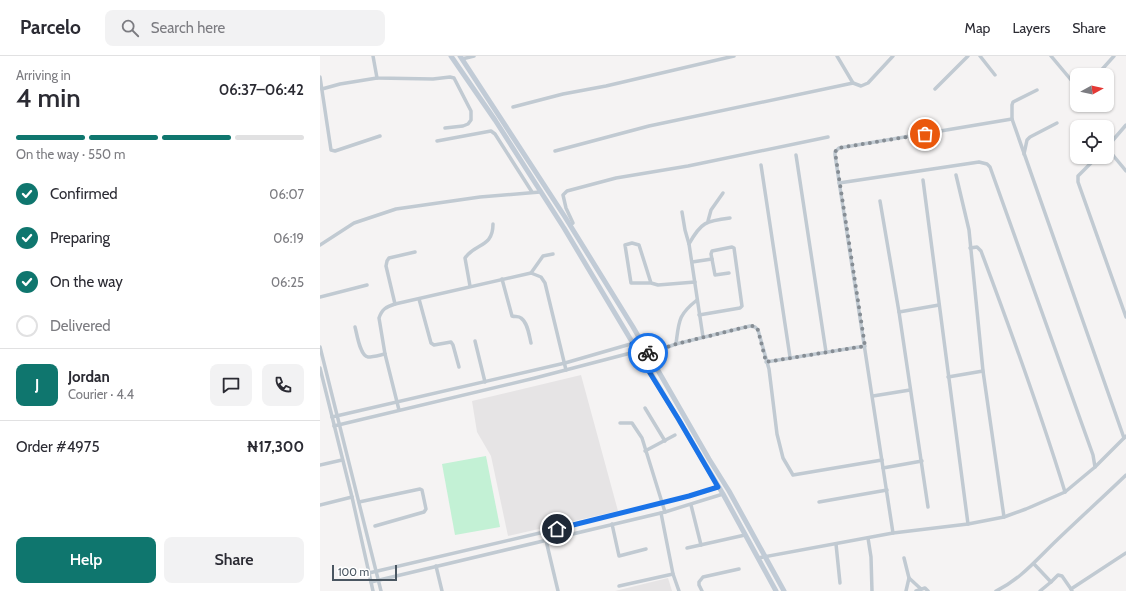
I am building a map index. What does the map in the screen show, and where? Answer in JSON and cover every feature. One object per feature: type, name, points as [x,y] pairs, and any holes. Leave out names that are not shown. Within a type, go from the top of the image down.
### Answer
[{"type":"main road","points":[[451,56],[564,228],[723,494],[776,591]]},
{"type":"main road","points":[[461,57],[570,225],[641,341],[729,491],[784,591]]},
{"type":"street","points":[[373,56],[377,78]]},
{"type":"street","points":[[461,57],[474,56]]},
{"type":"street","points":[[514,107],[563,94],[606,86],[734,56]]},
{"type":"street","points":[[837,56],[853,83],[858,86],[865,85],[893,56]]},
{"type":"street","points":[[935,89],[968,56]]},
{"type":"street","points":[[980,56],[995,75]]},
{"type":"street","points":[[1050,56],[1070,79]]},
{"type":"street","points":[[1103,68],[1114,56]]},
{"type":"street","points":[[320,76],[332,150],[333,151],[380,136]]},
{"type":"street","points":[[322,88],[377,78],[433,79],[450,76],[454,78],[472,115],[471,120],[464,126],[444,128]]},
{"type":"street","points":[[555,151],[649,126],[853,83]]},
{"type":"street","points":[[758,558],[893,533],[968,524],[1004,517],[1065,492],[1095,467],[1125,437],[1012,119],[1013,102],[1037,90]]},
{"type":"street","points":[[893,533],[835,152],[838,148],[1012,119]]},
{"type":"street","points":[[1024,155],[1027,140],[1030,137],[1057,123]]},
{"type":"street","points":[[1114,139],[1126,125]]},
{"type":"street","points":[[437,141],[491,131],[495,134],[532,192]]},
{"type":"street","points":[[570,225],[574,223],[564,201],[563,195],[567,191],[616,178],[688,166],[828,137]]},
{"type":"street","points":[[796,155],[826,352]]},
{"type":"street","points":[[1114,155],[1126,170]]},
{"type":"street","points":[[839,183],[980,162],[987,164],[990,167],[1093,456],[1095,467]]},
{"type":"street","points":[[1090,164],[1078,176],[1078,182],[1126,317]]},
{"type":"street","points":[[761,165],[790,357]]},
{"type":"street","points":[[956,174],[968,225],[983,372],[1004,517]]},
{"type":"street","points":[[923,180],[938,305],[968,524]]},
{"type":"street","points":[[320,245],[354,223],[396,209],[480,197],[540,192]]},
{"type":"street","points":[[689,244],[694,236],[708,221],[711,210],[724,194]]},
{"type":"street","points":[[880,201],[899,312],[928,507]]},
{"type":"street","points":[[682,212],[692,262],[702,337]]},
{"type":"street","points":[[708,221],[730,218]]},
{"type":"street","points":[[470,286],[465,258],[468,253],[483,245],[492,236],[493,224]]},
{"type":"street","points":[[651,283],[639,245],[632,243],[625,245],[630,282],[632,284],[651,283],[658,286],[695,282]]},
{"type":"street","points":[[699,315],[740,308],[742,306],[734,248],[732,247],[715,250],[711,254],[715,275],[729,274]]},
{"type":"street","points":[[970,248],[977,247],[981,251],[1039,409],[1065,492]]},
{"type":"street","points":[[395,304],[386,266],[387,261],[389,258],[415,252]]},
{"type":"street","points":[[531,273],[543,256],[553,254]]},
{"type":"street","points":[[692,262],[712,259]]},
{"type":"street","points":[[399,410],[385,354],[379,318],[384,308],[470,286],[531,273],[541,277],[546,283],[566,370]]},
{"type":"street","points":[[502,279],[512,316],[519,317],[522,320],[528,330],[531,343]]},
{"type":"street","points":[[320,297],[367,285]]},
{"type":"street","points":[[419,299],[431,343],[434,345],[451,342],[459,367]]},
{"type":"street","points":[[676,344],[680,320],[686,309],[697,300]]},
{"type":"street","points":[[899,312],[938,305]]},
{"type":"street","points":[[334,426],[467,395],[637,352],[647,352],[702,337],[755,326],[758,330],[769,369],[778,440],[782,458],[793,475],[882,460]]},
{"type":"street","points":[[355,327],[362,353],[365,356],[368,357],[385,354]]},
{"type":"street","points":[[475,341],[485,382]]},
{"type":"street","points":[[332,418],[565,363],[641,341]]},
{"type":"street","points":[[766,362],[865,346]]},
{"type":"street","points":[[320,347],[381,591]]},
{"type":"street","points":[[320,368],[354,504],[373,591]]},
{"type":"street","points":[[948,377],[983,372]]},
{"type":"street","points":[[873,396],[910,390]]},
{"type":"street","points":[[645,408],[665,441]]},
{"type":"street","points":[[620,423],[632,423],[642,438],[662,503],[673,574],[679,591]]},
{"type":"street","points":[[645,451],[675,435]]},
{"type":"street","points":[[320,465],[342,460]]},
{"type":"street","points":[[883,468],[922,461]]},
{"type":"street","points":[[996,591],[1003,590],[1034,564],[1055,542],[1126,475]]},
{"type":"street","points":[[369,573],[662,503],[718,487]]},
{"type":"street","points":[[354,504],[420,489],[422,490],[426,509],[424,512],[375,526]]},
{"type":"street","points":[[819,502],[887,490]]},
{"type":"street","points":[[371,582],[691,505],[723,494]]},
{"type":"street","points":[[320,506],[352,497]]},
{"type":"street","points":[[691,505],[701,545]]},
{"type":"street","points":[[612,524],[619,556],[646,549]]},
{"type":"street","points":[[544,532],[558,591]]},
{"type":"street","points":[[687,548],[745,535]]},
{"type":"street","points":[[868,538],[871,557],[872,591]]},
{"type":"street","points":[[836,544],[840,583]]},
{"type":"street","points":[[1040,591],[1060,575],[1072,590],[1126,554]]},
{"type":"street","points":[[904,558],[909,578],[906,591]]},
{"type":"street","points":[[1034,564],[1051,582]]},
{"type":"street","points":[[436,566],[442,591]]},
{"type":"street","points":[[702,591],[699,582],[703,577],[739,569]]},
{"type":"street","points":[[619,586],[673,574]]},
{"type":"street","points":[[909,578],[921,589]]},
{"type":"street","points":[[916,591],[925,588],[928,591]]},
{"type":"shaded area","points":[[581,375],[618,511],[508,536],[491,456],[477,432],[472,401]]},
{"type":"shaded area","points":[[668,578],[672,591],[615,591]]},
{"type":"green space","points":[[486,456],[500,527],[455,535],[442,464]]},
{"type":"way so far","points":[[648,353],[702,337],[750,326],[755,326],[758,330],[766,362],[865,346],[835,152],[838,148],[925,134]]},
{"type":"route","points":[[557,529],[689,496],[718,487],[632,344],[641,341],[648,353]]}]
